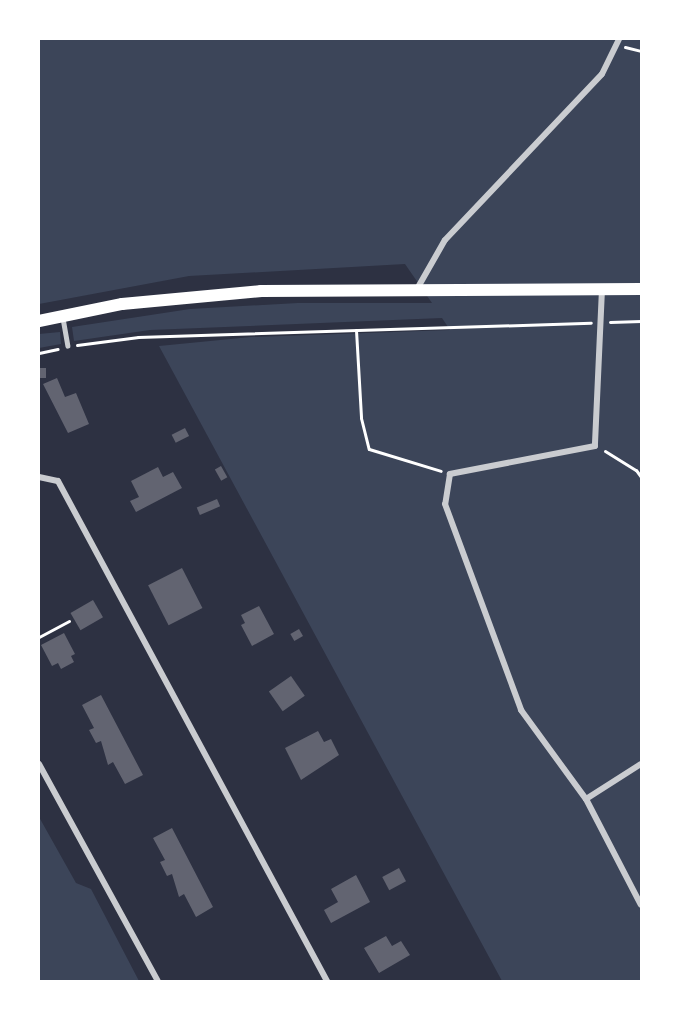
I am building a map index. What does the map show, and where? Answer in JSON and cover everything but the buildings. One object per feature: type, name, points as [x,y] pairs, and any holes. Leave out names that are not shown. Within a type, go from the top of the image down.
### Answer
[{"type":"main road","points":[[39,321],[63,315],[215,294],[417,289],[641,289]]},
{"type":"street","points":[[417,289],[445,240],[602,74],[619,39]]},
{"type":"street","points":[[602,289],[595,446],[450,474],[445,504],[520,710],[586,799],[641,905]]},
{"type":"street","points":[[39,477],[58,481],[327,981]]},
{"type":"street","points":[[39,764],[158,981]]},
{"type":"street","points":[[586,799],[641,764]]},
{"type":"lane","points":[[63,315],[68,346]]},
{"type":"path","points":[[39,353],[68,346],[138,337],[641,321]]},
{"type":"path","points":[[356,330],[362,418],[369,449],[450,474]]},
{"type":"path","points":[[595,446],[636,470],[641,477]]},
{"type":"path","points":[[39,637],[69,621]]},
{"type":"shaded area","points":[[39,39],[641,39],[641,981],[502,981],[159,346],[251,337],[450,330],[442,318],[150,330],[74,341],[72,327],[190,309],[298,303],[432,303],[405,264],[189,276],[39,304]]},
{"type":"shaded area","points":[[60,332],[61,344],[39,348],[39,334]]},
{"type":"shaded area","points":[[39,817],[76,883],[91,889],[139,981],[39,981]]}]
